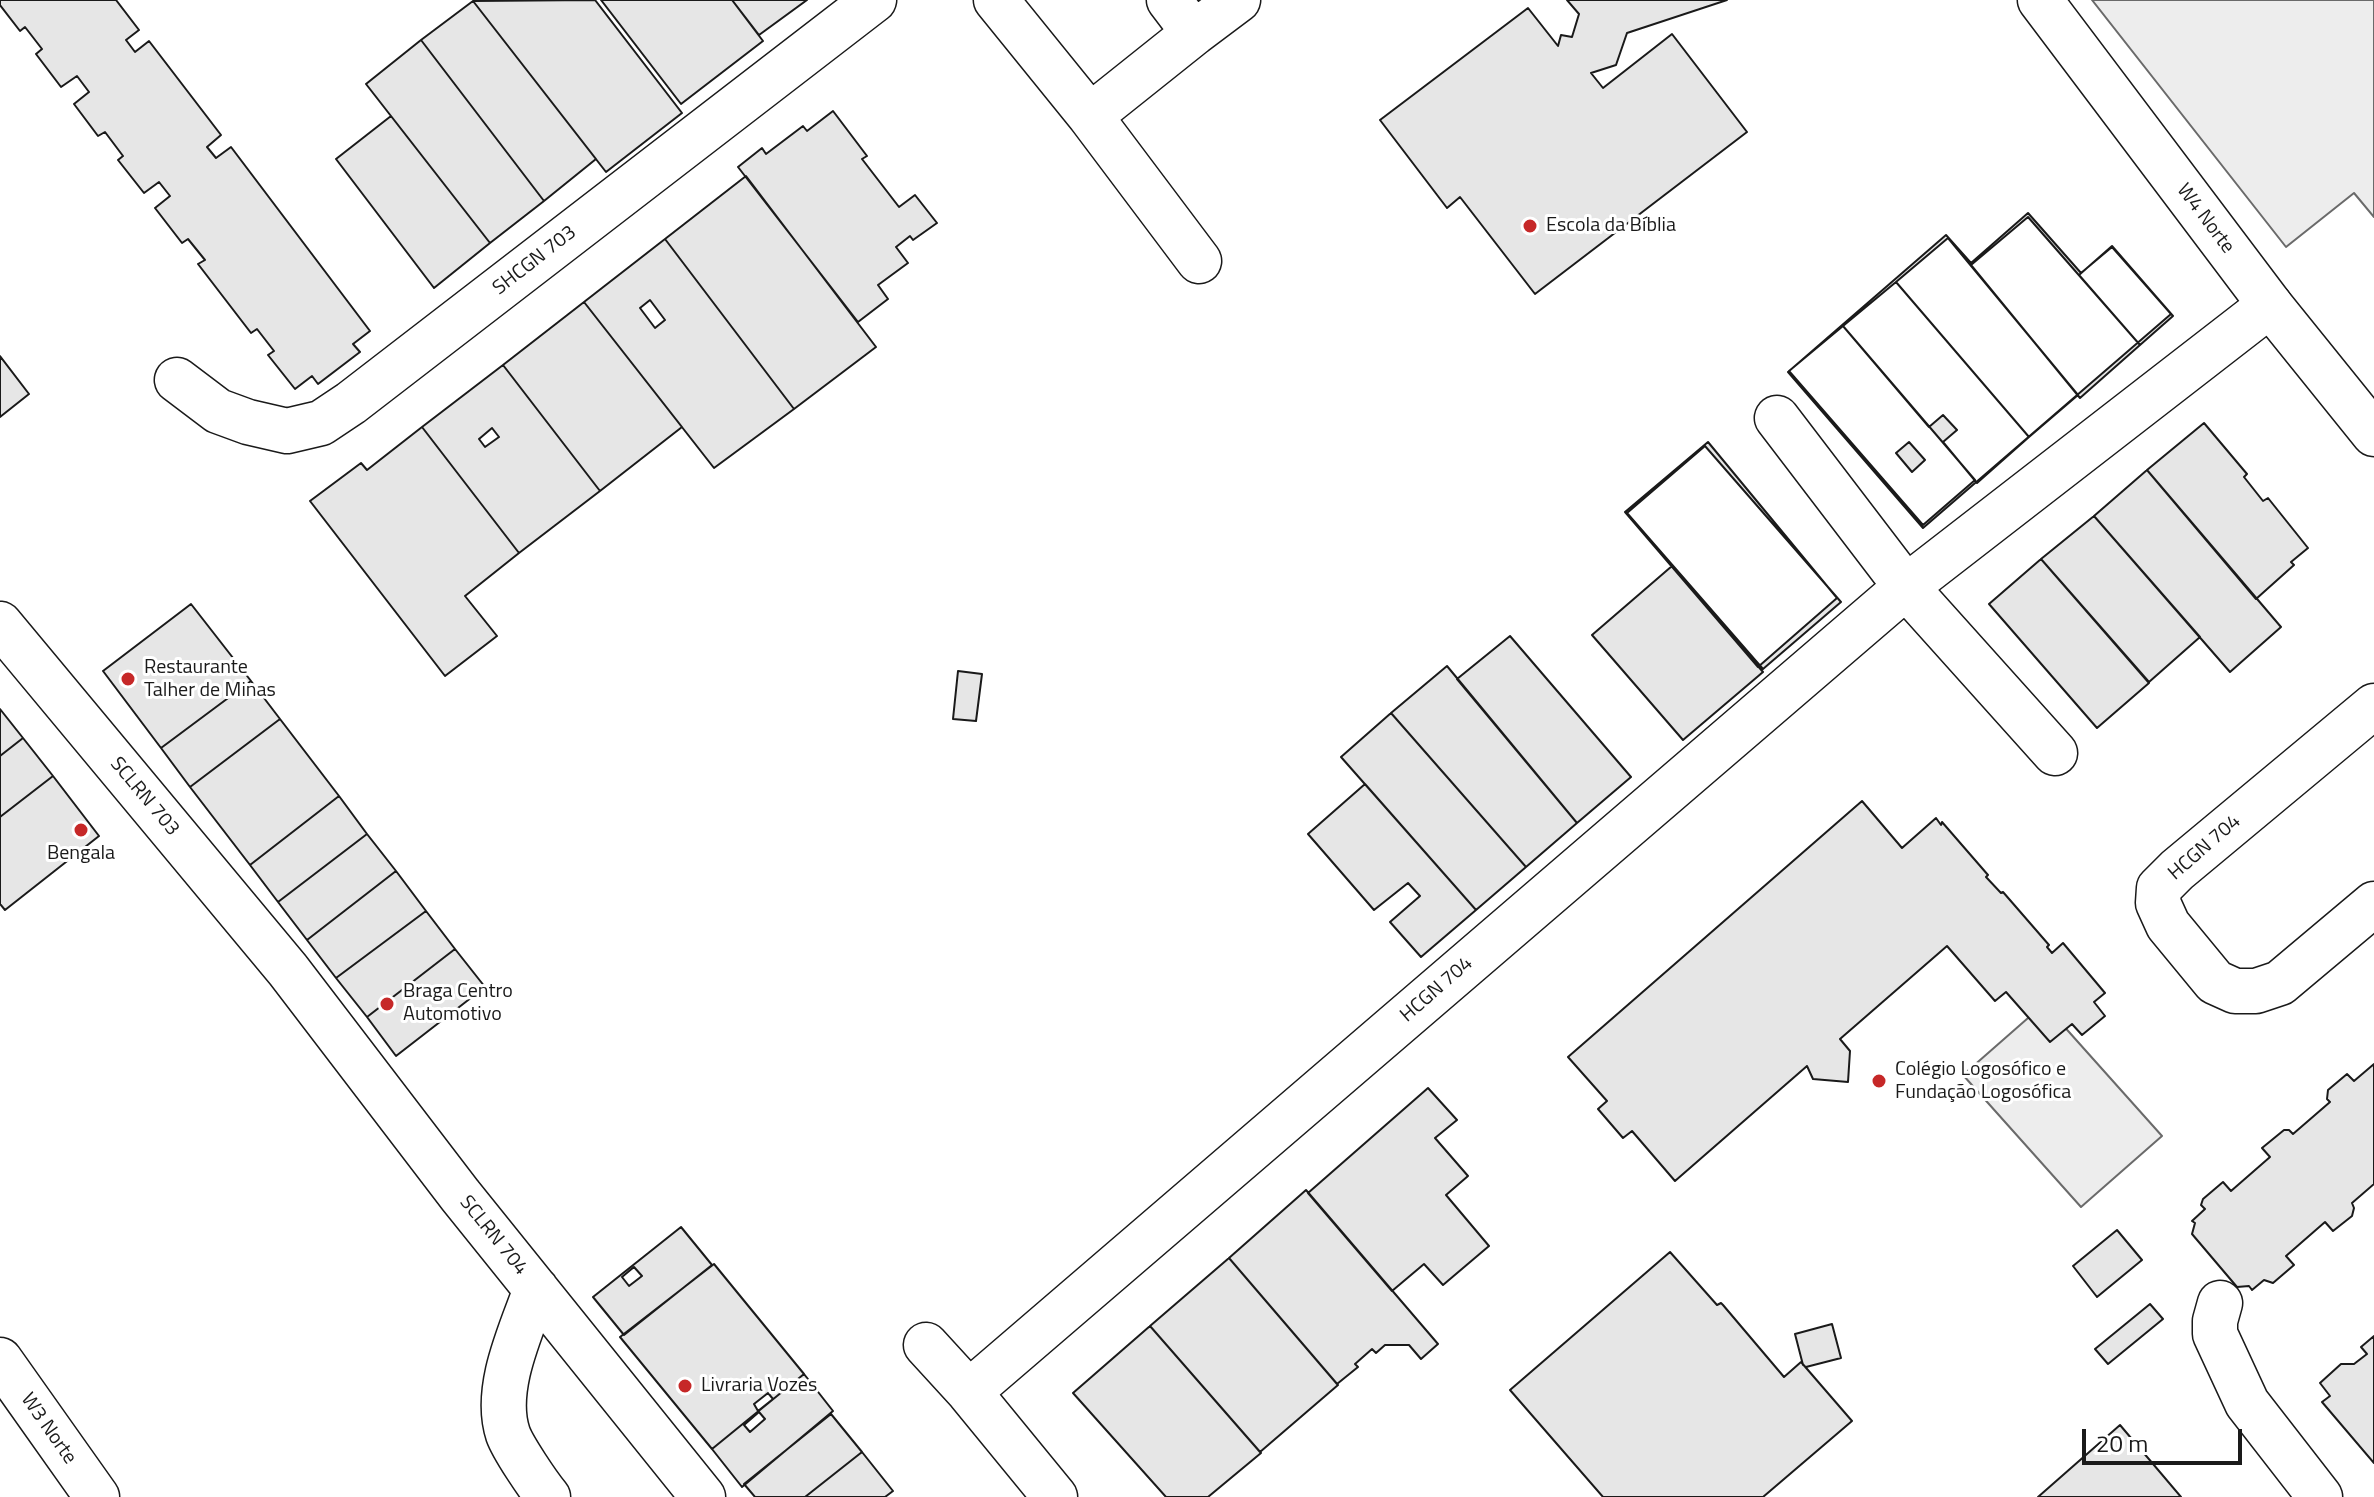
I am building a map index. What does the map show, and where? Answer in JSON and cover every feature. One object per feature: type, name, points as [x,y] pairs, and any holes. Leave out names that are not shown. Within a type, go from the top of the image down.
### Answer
[{"type":"street","name":"SHCGN 703","points":[[177,380],[218,411],[248,422],[287,431],[321,423],[363,394],[874,0]]},
{"type":"street","points":[[996,0],[1090,116],[1199,261]]},
{"type":"street","points":[[1090,116],[1182,17],[1238,0]]},
{"type":"street","name":"W4 Norte","points":[[2040,0],[2270,305],[2374,434]]},
{"type":"street","name":"HCGN 704","points":[[969,1392],[1906,587],[2270,305]]},
{"type":"street","points":[[1777,418],[1906,587],[2055,753]]},
{"type":"street","name":"SCLRN 703","points":[[0,624],[288,970]]},
{"type":"street","name":"HCGN 704","points":[[2374,706],[2177,870],[2159,888],[2158,903],[2168,925],[2215,982],[2235,991],[2256,991],[2280,983],[2374,904]]},
{"type":"street","name":"SCLRN 704","points":[[288,970],[443,1173],[703,1497]]},
{"type":"street","points":[[536,1289],[507,1374],[504,1407],[508,1434],[548,1497]]},
{"type":"street","points":[[2220,1303],[2215,1334],[2247,1403],[2320,1497]]},
{"type":"street","points":[[926,1345],[1055,1497]]},
{"type":"street","name":"W3 Norte","points":[[0,1360],[97,1497]]},
{"type":"shaded area","points":[[2092,0],[2374,0],[2374,217],[2354,193],[2286,247]]},
{"type":"shaded area","points":[[2044,1004],[2162,1136],[2081,1207],[1963,1075]]},
{"type":"building","points":[[0,0],[116,0],[139,30],[126,40],[135,52],[149,41],[221,135],[207,147],[216,158],[231,147],[370,331],[353,344],[360,352],[318,384],[312,376],[295,389],[268,355],[274,351],[257,329],[251,333],[198,264],[205,260],[188,239],[182,243],[155,208],[170,196],[159,182],[144,193],[118,160],[123,156],[105,132],[98,136],[74,104],[89,92],[77,76],[61,87],[36,54],[42,49],[25,27],[20,31],[0,5]]},
{"type":"building","points":[[595,0],[682,113],[606,172],[473,1]]},
{"type":"building","points":[[601,0],[732,0],[763,41],[681,104]]},
{"type":"building","points":[[732,0],[807,0],[759,35]]},
{"type":"building","points":[[1567,0],[1727,0],[1627,33],[1616,65],[1591,73],[1603,88],[1672,34],[1747,132],[1535,294],[1460,197],[1447,208],[1380,120],[1528,8],[1558,46],[1561,35],[1572,37],[1579,14]]},
{"type":"building","points":[[473,1],[596,159],[544,201],[421,40]]},
{"type":"building","points":[[421,40],[544,201],[490,243],[366,84]]},
{"type":"building","points":[[833,111],[867,156],[862,159],[899,207],[915,195],[937,223],[913,240],[910,236],[896,247],[908,263],[878,285],[888,299],[858,322],[738,167],[762,148],[766,154],[803,126],[807,131]]},
{"type":"building","points":[[391,116],[490,243],[434,288],[336,159]]},
{"type":"building","points":[[746,176],[876,347],[794,409],[665,239]]},
{"type":"building","points":[[2028,213],[2081,273],[2112,247],[2171,314],[1923,528],[1788,372],[1946,235],[1971,263]]},
{"type":"building","points":[[2028,217],[2140,345],[2080,398],[1971,265]]},
{"type":"building","points":[[1948,238],[2078,395],[2029,437],[1896,282]]},
{"type":"building","points":[[665,239],[794,409],[714,468],[584,302]],"holes":[[[650,300],[665,320],[655,328],[640,308]]]},
{"type":"building","points":[[2112,246],[2173,316],[2140,345],[2079,275]]},
{"type":"building","points":[[1896,282],[2029,437],[1977,483],[1943,442],[1957,430],[1943,415],[1929,427],[1843,326]]},
{"type":"building","points":[[584,302],[682,427],[600,491],[503,365]]},
{"type":"building","points":[[1843,326],[1975,480],[1923,525],[1789,371]],"holes":[[[1909,442],[1925,460],[1912,472],[1896,453]]]},
{"type":"building","points":[[0,356],[29,394],[0,417]]},
{"type":"building","points":[[503,365],[600,491],[519,553],[422,427]],"holes":[[[492,428],[499,437],[485,447],[479,439]]]},
{"type":"building","points":[[2204,423],[2247,474],[2244,477],[2263,501],[2268,498],[2308,548],[2256,599],[2147,470]]},
{"type":"building","points":[[422,427],[519,553],[465,596],[497,636],[445,676],[310,501],[361,463],[367,470]]},
{"type":"building","points":[[1708,442],[1837,598],[1758,667],[1625,512]]},
{"type":"building","points":[[1705,446],[1841,602],[1763,669],[1627,513]]},
{"type":"building","points":[[2147,470],[2281,627],[2230,672],[2094,516]]},
{"type":"building","points":[[2094,516],[2200,637],[2149,682],[2041,559]]},
{"type":"building","points":[[2041,559],[2149,683],[2097,728],[1989,604]]},
{"type":"building","points":[[1672,566],[1763,672],[1683,740],[1592,635]]},
{"type":"building","points":[[191,604],[251,681],[161,748],[103,671]]},
{"type":"building","points":[[1510,636],[1631,777],[1577,823],[1457,679]]},
{"type":"building","points":[[1447,666],[1577,823],[1526,867],[1391,713]]},
{"type":"building","points":[[958,671],[982,674],[976,721],[953,719]]},
{"type":"building","points":[[251,681],[280,719],[190,787],[161,748]]},
{"type":"building","points":[[0,709],[23,738],[0,756]]},
{"type":"building","points":[[1391,713],[1526,867],[1476,910],[1341,757]]},
{"type":"building","points":[[280,719],[339,796],[250,865],[190,787]]},
{"type":"building","points":[[23,738],[53,776],[0,817],[0,756]]},
{"type":"building","points":[[53,776],[99,836],[5,910],[0,904],[0,817]]},
{"type":"building","points":[[1365,784],[1476,910],[1421,957],[1390,922],[1420,896],[1408,883],[1374,910],[1308,834]]},
{"type":"building","points":[[339,796],[367,834],[278,902],[250,865]]},
{"type":"building","points":[[1862,801],[1902,848],[1936,818],[1941,825],[1942,822],[1988,875],[1986,877],[2049,945],[2047,947],[2052,953],[2063,943],[2105,993],[2094,1002],[2105,1016],[2082,1035],[2072,1024],[2050,1042],[2006,992],[1995,1001],[1947,946],[1840,1039],[1850,1051],[1848,1082],[1813,1079],[1807,1066],[1675,1181],[1632,1131],[1623,1138],[1598,1109],[1607,1101],[1568,1057]]},
{"type":"building","points":[[367,834],[396,871],[307,940],[278,902]]},
{"type":"building","points":[[396,871],[426,911],[336,978],[307,940]]},
{"type":"building","points":[[426,911],[455,949],[367,1017],[336,978]]},
{"type":"building","points":[[455,949],[485,987],[396,1056],[367,1017]]},
{"type":"building","points":[[2374,1064],[2374,1184],[2352,1203],[2352,1216],[2333,1231],[2325,1222],[2286,1256],[2294,1265],[2273,1283],[2264,1280],[2252,1290],[2249,1286],[2237,1287],[2192,1234],[2195,1223],[2192,1221],[2205,1209],[2201,1205],[2203,1199],[2223,1182],[2231,1191],[2270,1157],[2262,1148],[2284,1130],[2293,1134],[2330,1102],[2327,1099],[2328,1090],[2347,1074],[2354,1081]]},
{"type":"building","points":[[1428,1088],[1457,1120],[1435,1138],[1468,1176],[1446,1195],[1489,1246],[1443,1285],[1424,1264],[1392,1291],[1308,1193]]},
{"type":"building","points":[[1306,1190],[1438,1344],[1421,1359],[1409,1345],[1385,1345],[1376,1353],[1372,1349],[1355,1364],[1358,1367],[1337,1384],[1229,1258]]},
{"type":"building","points":[[681,1227],[712,1265],[624,1335],[593,1297]],"holes":[[[634,1267],[642,1276],[629,1286],[622,1277]]]},
{"type":"building","points":[[2117,1230],[2142,1260],[2097,1297],[2073,1266]]},
{"type":"building","points":[[1670,1252],[1717,1305],[1723,1305],[1784,1377],[1801,1362],[1852,1421],[1763,1497],[1603,1497],[1510,1390]]},
{"type":"building","points":[[1229,1258],[1338,1385],[1260,1452],[1150,1326]]},
{"type":"building","points":[[714,1264],[804,1374],[712,1449],[620,1337]],"holes":[[[768,1393],[773,1399],[758,1411],[754,1404]]]},
{"type":"building","points":[[2150,1304],[2163,1319],[2108,1364],[2095,1349]]},
{"type":"building","points":[[1832,1324],[1841,1358],[1806,1367],[1795,1334]]},
{"type":"building","points":[[1150,1326],[1261,1453],[1208,1497],[1166,1497],[1073,1393]]},
{"type":"building","points":[[2374,1336],[2374,1463],[2322,1402],[2330,1396],[2320,1383],[2341,1364],[2354,1364],[2367,1354],[2361,1347]]},
{"type":"building","points":[[804,1374],[833,1411],[742,1487],[712,1449]],"holes":[[[759,1412],[765,1419],[750,1432],[744,1425]]]},
{"type":"building","points":[[831,1414],[862,1452],[805,1497],[755,1497],[744,1484]]},
{"type":"building","points":[[2120,1425],[2181,1497],[2038,1497]]},
{"type":"building","points":[[862,1452],[893,1491],[885,1497],[805,1497]]},
{"type":"place","name":"Escola da Bíblia","points":[[1530,226]]},
{"type":"place","name":"Restaurante Talher de Minas","points":[[128,679]]},
{"type":"place","name":"Bengala","points":[[81,830]]},
{"type":"place","name":"Braga Centro Automotivo","points":[[387,1004]]},
{"type":"place","name":"Colégio Logosófico e Fundação Logosófica","points":[[1879,1081]]},
{"type":"place","name":"Livraria Vozes","points":[[685,1386]]}]
